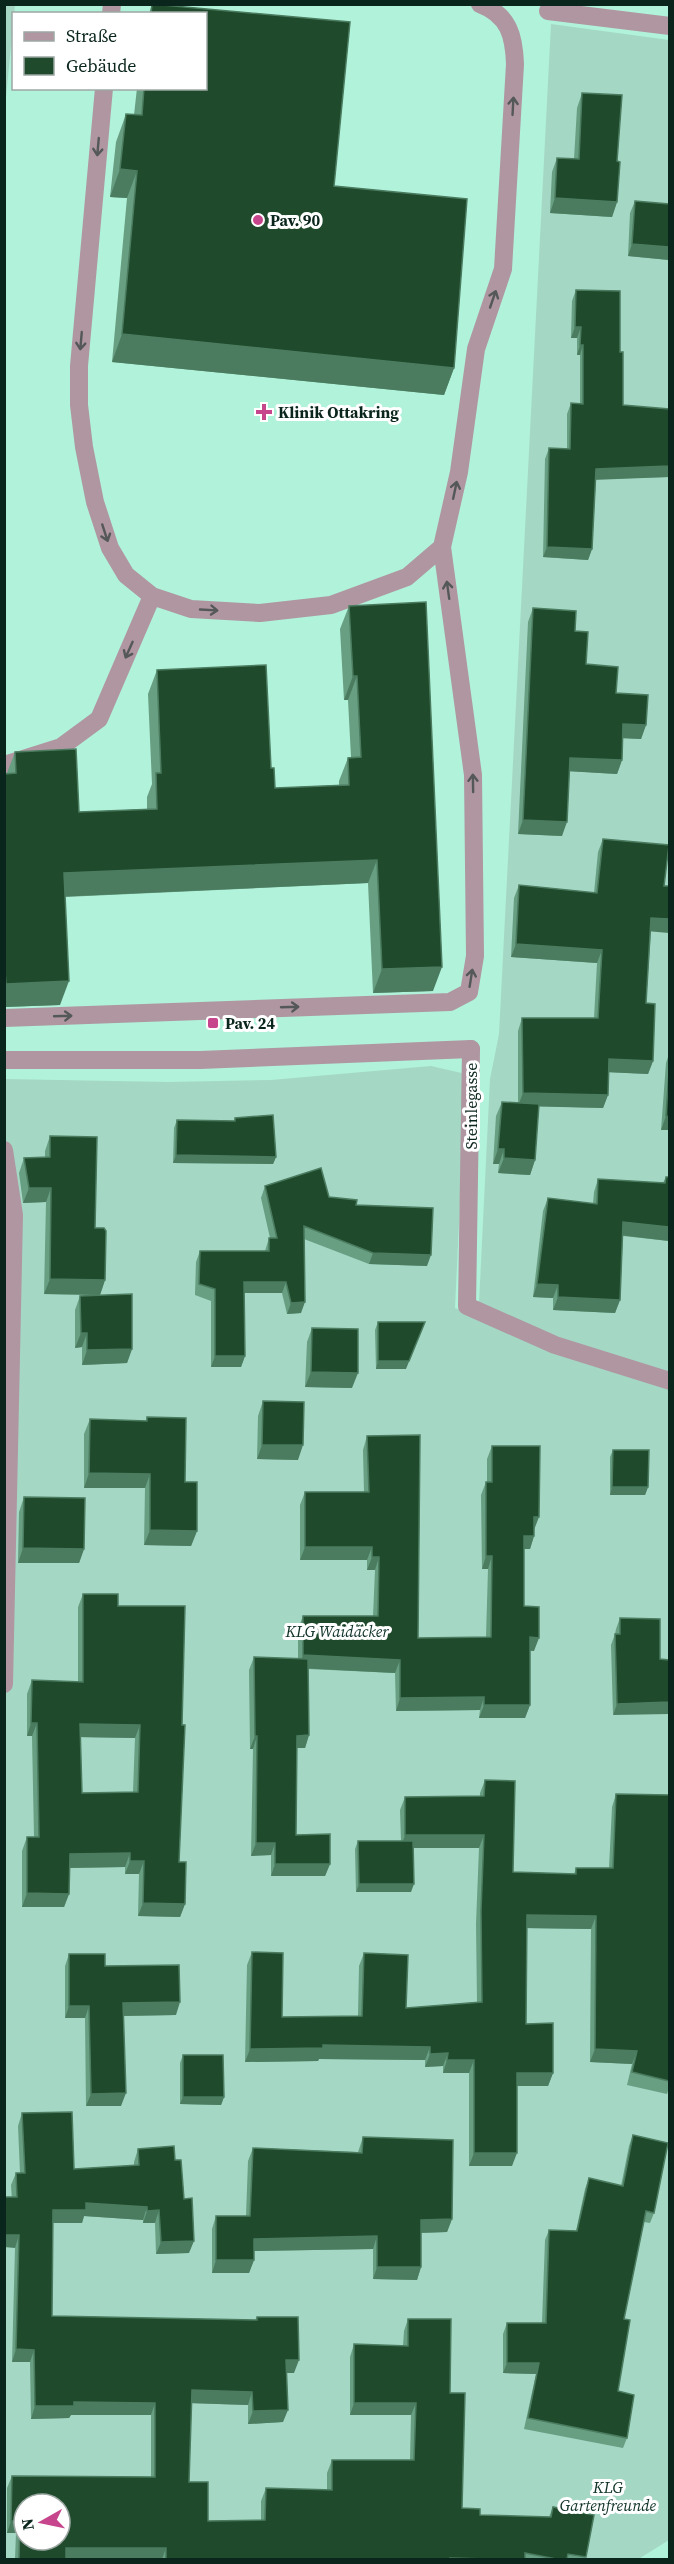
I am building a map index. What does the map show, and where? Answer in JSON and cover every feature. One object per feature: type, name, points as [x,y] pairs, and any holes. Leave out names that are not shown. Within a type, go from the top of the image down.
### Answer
[{"type":"street","points":[[4,1018],[450,1002],[469,992],[475,956],[473,775],[442,547],[459,472],[476,349],[503,269],[514,44],[508,27],[498,13],[480,4]]},
{"type":"street","points":[[548,11],[669,26]]},
{"type":"street","points":[[104,90],[79,366],[79,405],[84,447],[95,501],[110,548],[126,575],[152,596],[191,609],[260,612],[331,605],[407,577],[442,547]]},
{"type":"street","points":[[4,765],[61,747],[99,719],[152,596]]},
{"type":"street","name":"Steinlegasse","points":[[4,1060],[86,1062],[200,1060],[471,1049],[467,1306],[555,1345],[669,1381]]},
{"type":"street","points":[[4,1150],[14,1215],[4,1684]]},
{"type":"green space","points":[[4,5],[15,5],[14,12],[12,12],[5,108]]},
{"type":"green space","points":[[551,24],[669,40],[669,1378],[572,1348],[479,1303],[490,1079],[499,1034]]},
{"type":"green space","name":"KLG Waidäcker","points":[[431,1066],[466,1074],[455,1308],[589,1364],[669,1389],[669,2540],[637,2560],[5,2560],[5,1079],[168,1082],[271,1080]]},
{"type":"building","name":"Pav. 90","points":[[152,4],[350,22],[334,186],[467,199],[454,368],[122,334],[137,171],[120,169],[126,114],[142,115],[144,90],[207,90],[207,12],[151,12]]},
{"type":"building","points":[[582,93],[622,95],[617,161],[620,162],[617,202],[555,198],[557,158],[579,159]]},
{"type":"building","points":[[635,201],[669,204],[669,247],[632,244]]},
{"type":"building","points":[[576,290],[620,291],[623,405],[669,409],[669,466],[596,469],[592,549],[547,547],[549,448],[570,449],[571,403],[583,404],[583,345],[580,345],[581,327],[575,327]]},
{"type":"building","points":[[426,602],[442,967],[382,969],[377,860],[64,873],[69,981],[6,984],[4,774],[16,773],[15,752],[76,749],[79,812],[157,809],[156,773],[161,773],[157,670],[266,665],[271,768],[274,768],[275,788],[349,785],[348,758],[361,757],[357,676],[353,676],[349,606]]},
{"type":"building","points":[[533,608],[576,611],[575,631],[588,632],[586,664],[618,667],[616,693],[648,695],[646,725],[623,724],[622,760],[570,758],[567,822],[523,820]]},
{"type":"building","points":[[603,839],[669,845],[664,886],[669,886],[669,919],[651,918],[646,1003],[655,1004],[653,1061],[609,1059],[608,1095],[523,1093],[522,1018],[598,1018],[602,950],[516,944],[519,885],[597,893]]},
{"type":"building","points":[[669,1071],[669,1117],[666,1116]]},
{"type":"building","points":[[502,1102],[539,1104],[535,1160],[504,1158],[504,1149],[498,1149]]},
{"type":"building","points":[[273,1115],[276,1157],[176,1155],[177,1120],[235,1121],[235,1118]]},
{"type":"building","points":[[50,1136],[97,1137],[95,1228],[104,1228],[106,1231],[105,1280],[50,1279],[51,1188],[29,1188],[24,1158],[50,1157]]},
{"type":"building","points":[[321,1168],[329,1197],[357,1200],[356,1205],[433,1208],[431,1255],[373,1253],[304,1226],[305,1302],[291,1303],[286,1282],[244,1282],[245,1356],[215,1356],[215,1289],[199,1284],[200,1251],[269,1251],[269,1238],[277,1238],[265,1186]]},
{"type":"building","points":[[666,1177],[669,1177],[669,1227],[623,1222],[620,1300],[558,1297],[558,1285],[537,1284],[548,1198],[597,1204],[598,1179],[665,1183]]},
{"type":"building","points":[[132,1294],[132,1349],[87,1350],[87,1333],[81,1333],[80,1296]]},
{"type":"building","points":[[378,1322],[425,1322],[409,1361],[378,1361]]},
{"type":"building","points":[[312,1328],[358,1329],[358,1373],[311,1372]]},
{"type":"building","points":[[263,1401],[304,1402],[303,1445],[262,1445]]},
{"type":"building","points":[[147,1417],[186,1418],[185,1482],[197,1482],[197,1531],[150,1530],[150,1474],[89,1473],[90,1419],[147,1421]]},
{"type":"building","points":[[420,1435],[418,1638],[491,1637],[492,1556],[486,1556],[486,1482],[492,1482],[492,1446],[540,1446],[539,1517],[534,1517],[534,1536],[524,1536],[524,1606],[539,1607],[539,1638],[530,1637],[530,1705],[484,1705],[484,1697],[400,1698],[400,1660],[303,1655],[303,1616],[378,1616],[379,1557],[372,1557],[372,1547],[305,1547],[305,1492],[369,1492],[367,1436]]},
{"type":"building","points":[[613,1450],[649,1450],[648,1487],[612,1487]]},
{"type":"building","points":[[24,1497],[85,1498],[84,1549],[23,1548]]},
{"type":"building","points":[[83,1594],[118,1594],[118,1606],[185,1606],[182,1725],[185,1725],[179,1862],[186,1862],[185,1904],[143,1903],[144,1861],[130,1861],[130,1853],[70,1854],[69,1894],[27,1893],[27,1837],[39,1837],[37,1723],[31,1723],[32,1680],[83,1682]],"holes":[[[80,1724],[140,1725],[138,1792],[82,1793]]]},
{"type":"building","points":[[620,1618],[660,1619],[660,1659],[669,1660],[669,1702],[617,1704],[615,1634],[620,1634]]},
{"type":"building","points":[[254,1657],[308,1659],[309,1735],[297,1736],[296,1835],[330,1834],[330,1864],[275,1864],[275,1843],[256,1843],[257,1736],[255,1736]]},
{"type":"building","points":[[485,1780],[515,1781],[513,1872],[576,1874],[576,1868],[613,1868],[616,1794],[669,1795],[669,2081],[632,2072],[637,2051],[595,2049],[596,1916],[527,1915],[526,2024],[553,2023],[553,2073],[517,2073],[517,2153],[474,2153],[474,2060],[447,2060],[448,2053],[430,2054],[430,2047],[323,2045],[323,2048],[250,2049],[252,1952],[283,1953],[282,2017],[362,2016],[364,1953],[408,1955],[406,2008],[482,2002],[481,1911],[484,1835],[405,1835],[405,1797],[484,1796]]},
{"type":"building","points":[[358,1841],[413,1841],[414,1884],[359,1884]]},
{"type":"building","points":[[69,1954],[105,1954],[105,1966],[179,1965],[180,2002],[123,2003],[126,2093],[91,2094],[89,2006],[69,2006]]},
{"type":"building","points":[[183,2055],[223,2055],[224,2097],[183,2097]]},
{"type":"building","points":[[72,2112],[74,2169],[139,2165],[138,2149],[174,2146],[175,2160],[181,2160],[184,2199],[192,2198],[194,2241],[161,2242],[159,2210],[147,2211],[147,2207],[86,2203],[86,2210],[53,2210],[52,2316],[257,2320],[257,2317],[298,2317],[299,2360],[286,2360],[288,2410],[253,2411],[252,2392],[192,2390],[189,2482],[208,2482],[208,2521],[265,2520],[266,2488],[332,2490],[332,2460],[414,2460],[416,2403],[354,2403],[354,2344],[408,2346],[408,2319],[451,2319],[450,2393],[465,2393],[462,2508],[480,2509],[480,2515],[551,2517],[553,2507],[594,2515],[586,2557],[568,2554],[567,2559],[556,2559],[525,2553],[525,2559],[166,2559],[166,2548],[72,2548],[72,2492],[12,2492],[11,2521],[12,2476],[155,2477],[155,2403],[74,2402],[74,2406],[35,2406],[34,2350],[16,2349],[19,2235],[4,2235],[4,2197],[17,2197],[16,2173],[25,2173],[22,2113]]},
{"type":"building","points":[[633,2135],[668,2143],[654,2213],[646,2211],[624,2319],[630,2320],[618,2391],[634,2395],[627,2438],[528,2418],[539,2363],[507,2363],[507,2323],[546,2323],[549,2230],[577,2231],[589,2178],[623,2186]]},
{"type":"building","points":[[363,2137],[453,2140],[452,2219],[421,2220],[421,2267],[377,2267],[377,2236],[254,2239],[254,2260],[216,2260],[216,2216],[250,2216],[253,2148],[362,2153]]},
{"type":"building","points":[[19,2552],[66,2552],[66,2559],[19,2559]]},
{"type":"place","name":"Pav. 90","points":[[258,220]]},
{"type":"place","name":"Klinik Ottakring","points":[[264,412]]},
{"type":"place","name":"Pav. 24","points":[[213,1023]]},
{"type":"park label","name":"KLG Gartenfreunde","points":[[608,2496]]}]
